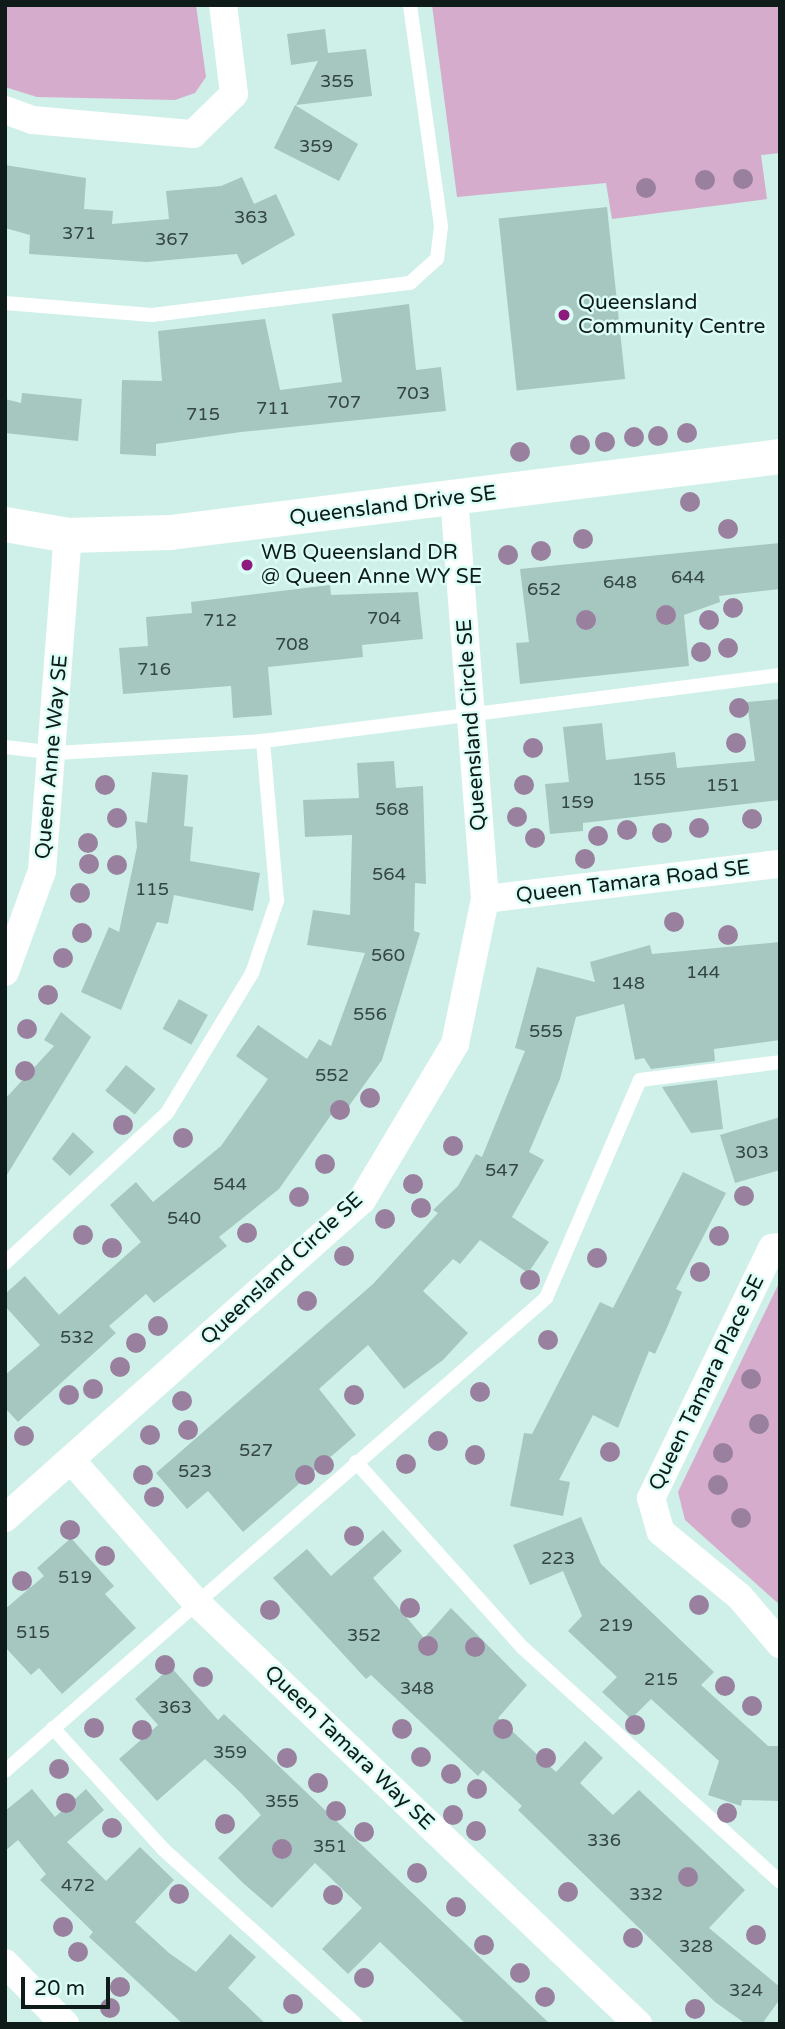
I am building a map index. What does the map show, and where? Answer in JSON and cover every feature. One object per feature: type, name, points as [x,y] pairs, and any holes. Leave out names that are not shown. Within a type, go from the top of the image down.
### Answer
[{"type":"street","points":[[5,110],[33,120],[193,134],[234,94],[223,5]]},
{"type":"street","name":"Queensland Drive SE","points":[[5,524],[68,535],[170,532],[454,500],[780,456]]},
{"type":"street","name":"Queensland Circle SE","points":[[5,1518],[362,1200],[455,1044],[485,899],[454,500]]},
{"type":"street","name":"Queen Anne Way SE","points":[[5,972],[42,872],[55,753],[68,535]]},
{"type":"street","name":"Queen Tamara Road SE","points":[[485,899],[780,864]]},
{"type":"street","name":"Queen Tamara Place SE","points":[[780,1247],[772,1248],[651,1498],[661,1532],[740,1597],[780,1644]]},
{"type":"street","name":"Queen Tamara Way SE","points":[[72,1461],[195,1601],[638,2024]]},
{"type":"street","points":[[5,1963],[65,2024]]},
{"type":"lane","points":[[5,303],[152,315],[410,283],[438,259],[441,226],[410,5]]},
{"type":"lane","points":[[5,747],[55,753],[263,741],[780,675]]},
{"type":"lane","points":[[5,1263],[167,1113],[252,973],[277,901],[263,741]]},
{"type":"lane","points":[[5,1771],[195,1601],[546,1298],[640,1080],[780,1062]]},
{"type":"lane","points":[[356,1462],[522,1647],[780,1882]]},
{"type":"lane","points":[[53,1728],[163,1849],[356,2024]]},
{"type":"shaded area","points":[[5,5],[196,5],[206,77],[195,93],[175,100],[37,97],[5,87]]},
{"type":"shaded area","points":[[432,5],[780,5],[780,153],[761,155],[767,199],[612,219],[606,183],[457,197]]},
{"type":"shaded area","points":[[780,1281],[780,1605],[685,1520],[678,1492]]},
{"type":"building","points":[[325,29],[328,53],[366,49],[372,96],[296,105],[318,61],[291,65],[287,34]]},
{"type":"building","points":[[295,105],[358,144],[339,181],[274,148]]},
{"type":"building","points":[[5,165],[86,178],[84,209],[113,211],[112,224],[169,219],[166,191],[221,186],[242,177],[254,204],[276,194],[295,235],[242,265],[237,254],[147,262],[29,254],[30,235],[5,228]]},
{"type":"building","name":"Queensland Community Centre","points":[[607,207],[625,379],[517,390],[499,218]]},
{"type":"building","points":[[409,304],[416,370],[441,367],[446,411],[241,432],[156,444],[156,456],[120,454],[122,380],[162,381],[158,331],[265,319],[280,390],[342,382],[332,314]]},
{"type":"building","points":[[22,393],[82,399],[78,441],[5,433],[5,399],[21,403]]},
{"type":"building","points":[[780,543],[780,589],[719,596],[720,602],[684,615],[689,666],[520,684],[516,643],[529,642],[520,569]]},
{"type":"building","points":[[330,585],[331,595],[418,592],[423,639],[362,645],[363,657],[268,667],[272,715],[233,718],[231,686],[123,694],[119,648],[148,646],[146,617],[192,613],[191,602]]},
{"type":"building","points":[[780,699],[780,800],[583,823],[583,831],[550,834],[545,784],[569,782],[563,727],[602,723],[606,760],[675,752],[677,768],[755,761],[747,702]]},
{"type":"building","points":[[394,761],[396,788],[423,786],[426,884],[415,883],[414,931],[420,933],[382,1060],[349,1106],[341,1101],[279,1189],[219,1237],[227,1246],[154,1303],[146,1294],[109,1326],[116,1333],[18,1422],[5,1408],[5,1375],[40,1345],[5,1306],[5,1294],[25,1276],[59,1315],[141,1242],[110,1205],[136,1182],[153,1202],[221,1146],[268,1079],[236,1056],[258,1025],[307,1059],[319,1039],[331,1046],[365,953],[307,945],[313,910],[350,915],[352,835],[305,837],[303,800],[359,798],[357,763]]},
{"type":"building","points":[[152,772],[188,775],[184,826],[193,827],[190,861],[260,873],[253,911],[174,895],[168,924],[157,922],[121,1010],[81,992],[109,927],[119,932],[137,847],[135,821],[147,823]]},
{"type":"building","points":[[780,942],[780,1040],[714,1049],[715,1061],[651,1069],[644,1058],[635,1060],[624,1004],[576,1017],[560,1079],[529,1152],[544,1160],[512,1217],[549,1242],[528,1273],[480,1240],[460,1264],[453,1259],[423,1291],[468,1333],[443,1360],[404,1389],[368,1345],[319,1389],[356,1435],[243,1532],[208,1491],[187,1509],[156,1473],[373,1284],[438,1213],[433,1210],[458,1186],[476,1154],[482,1157],[525,1051],[515,1048],[537,967],[595,982],[590,962],[650,945],[652,954]]},
{"type":"building","points":[[179,999],[208,1015],[191,1045],[163,1029]]},
{"type":"building","points":[[61,1012],[91,1037],[5,1178],[5,1099],[54,1046],[44,1040]]},
{"type":"building","points":[[126,1065],[156,1089],[135,1115],[105,1091]]},
{"type":"building","points":[[717,1080],[723,1129],[691,1133],[662,1087]]},
{"type":"building","points":[[780,1117],[780,1170],[735,1183],[720,1135]]},
{"type":"building","points":[[73,1132],[94,1152],[70,1176],[52,1159]]},
{"type":"building","points":[[683,1172],[726,1193],[676,1289],[682,1292],[655,1354],[649,1351],[618,1428],[593,1415],[559,1480],[570,1482],[563,1516],[510,1506],[524,1433],[532,1434],[600,1302],[613,1308]]},
{"type":"building","points":[[581,1517],[601,1564],[714,1672],[701,1685],[768,1746],[780,1746],[780,1801],[742,1800],[741,1806],[708,1795],[719,1761],[651,1699],[631,1719],[602,1692],[617,1677],[568,1631],[582,1616],[563,1571],[530,1585],[513,1545]]},
{"type":"building","points":[[383,1530],[402,1551],[373,1578],[424,1638],[451,1608],[527,1685],[498,1718],[556,1772],[585,1741],[603,1758],[580,1783],[613,1815],[639,1790],[745,1890],[709,1928],[780,1987],[780,1999],[762,2024],[746,2024],[715,2002],[518,1810],[522,1806],[483,1770],[478,1776],[371,1675],[366,1679],[273,1578],[307,1549],[331,1576]]},
{"type":"building","points":[[71,1538],[114,1586],[105,1594],[136,1628],[62,1694],[39,1668],[31,1675],[5,1647],[5,1609],[44,1576],[37,1568]]},
{"type":"building","points":[[171,1667],[218,1720],[224,1714],[550,2024],[466,2024],[380,1942],[348,1974],[322,1949],[362,1908],[315,1863],[272,1908],[243,1883],[218,1858],[261,1815],[240,1792],[205,1759],[157,1801],[119,1759],[158,1725],[135,1699]]},
{"type":"building","points":[[32,1789],[55,1817],[86,1789],[104,1810],[67,1842],[106,1881],[140,1847],[174,1880],[135,1922],[169,1953],[196,1972],[230,1934],[256,1957],[228,1988],[266,2024],[183,2024],[89,1937],[93,1932],[40,1880],[46,1874],[18,1840],[5,1851],[5,1811]]},
{"type":"place","name":"Queensland Community Centre","points":[[564,315]]},
{"type":"place","name":"WB Queensland DR @ Queen Anne WY SE","points":[[247,565]]}]
